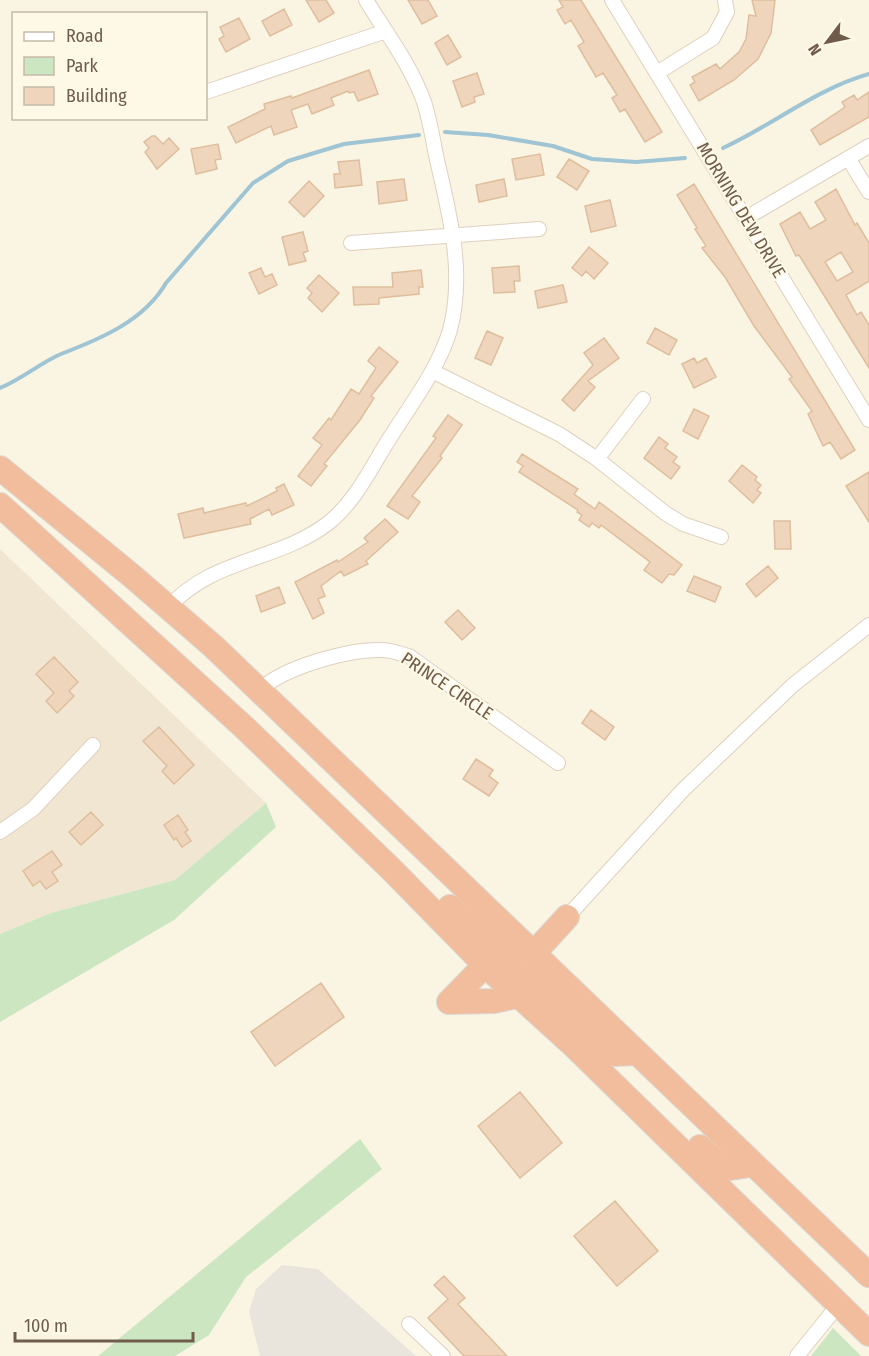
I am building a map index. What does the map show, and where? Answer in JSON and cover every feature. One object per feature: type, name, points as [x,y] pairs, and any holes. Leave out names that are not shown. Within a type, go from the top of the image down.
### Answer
[{"type":"highway","points":[[0,468],[169,607],[260,690],[869,1275]]},
{"type":"highway","points":[[0,505],[240,724],[393,871],[485,965],[521,995],[867,1332]]},
{"type":"highway","points":[[240,724],[249,715],[267,718],[321,768],[338,765]]},
{"type":"highway","points":[[393,871],[408,867],[479,934],[499,947],[534,953]]},
{"type":"highway","points":[[510,930],[567,917]]},
{"type":"highway","points":[[534,953],[567,917]]},
{"type":"highway","points":[[485,965],[449,1002],[494,1001],[521,995]]},
{"type":"highway","points":[[485,965],[522,975],[615,1054],[638,1053]]},
{"type":"highway","points":[[645,1116],[663,1112],[724,1169],[744,1167],[749,1161]]},
{"type":"street","points":[[169,607],[186,589],[204,577],[287,547],[329,523],[362,484],[432,371],[449,330],[457,294],[457,268],[453,236],[424,103],[386,31],[366,0]]},
{"type":"street","name":"MORNING DEW DRIVE","points":[[612,0],[869,420]]},
{"type":"street","points":[[657,73],[713,38],[727,12],[724,0]]},
{"type":"street","points":[[207,92],[386,31]]},
{"type":"street","points":[[746,218],[869,146]]},
{"type":"street","points":[[848,158],[869,192]]},
{"type":"street","points":[[351,243],[539,228]]},
{"type":"street","points":[[432,371],[559,434],[597,459],[683,524],[722,537]]},
{"type":"street","points":[[597,459],[643,399]]},
{"type":"street","points":[[567,917],[683,790],[793,685],[869,625]]},
{"type":"street","name":"PRINCE CIRCLE","points":[[260,690],[270,681],[298,667],[360,653],[392,651],[410,657],[558,763]]},
{"type":"street","points":[[0,832],[33,809],[93,745]]},
{"type":"street","points":[[797,1356],[839,1304]]},
{"type":"street","points":[[410,1324],[443,1356]]},
{"type":"shaded area","points":[[0,549],[266,803],[175,880],[51,913],[0,934]]},
{"type":"shaded area","points":[[282,1265],[318,1269],[416,1356],[260,1356],[249,1312],[256,1289]]},
{"type":"green space","points":[[266,803],[276,827],[174,920],[0,1022],[0,934],[51,913],[175,880]]},
{"type":"green space","points":[[360,1139],[382,1169],[246,1277],[209,1335],[175,1356],[98,1356]]},
{"type":"green space","points":[[833,1328],[861,1356],[811,1356]]},
{"type":"building","points":[[306,0],[326,0],[334,13],[319,22]]},
{"type":"building","points":[[408,0],[428,0],[437,16],[422,24]]},
{"type":"building","points":[[559,0],[581,0],[662,132],[645,142],[625,109],[620,112],[612,98],[617,95],[603,73],[596,77],[578,46],[584,42],[571,20],[565,24],[557,10],[563,7]]},
{"type":"building","points":[[752,0],[775,0],[771,33],[758,59],[734,80],[699,101],[690,85],[695,82],[692,77],[716,64],[720,69],[739,52],[746,39],[749,15],[756,16]]},
{"type":"building","points":[[284,9],[292,25],[270,36],[262,21]]},
{"type":"building","points":[[239,18],[250,39],[226,52],[219,39],[224,36],[220,27]]},
{"type":"building","points":[[448,35],[461,57],[447,65],[435,43]]},
{"type":"building","points":[[369,70],[378,94],[358,101],[354,92],[349,93],[348,91],[331,98],[334,105],[312,114],[308,104],[291,110],[297,127],[274,135],[271,126],[236,143],[228,127],[265,109],[264,104],[291,96],[292,98]]},
{"type":"building","points":[[477,73],[484,94],[474,97],[475,102],[462,107],[453,81]]},
{"type":"building","points":[[869,92],[869,117],[820,145],[811,130],[845,107],[842,102],[854,95],[857,100]]},
{"type":"building","points":[[152,136],[163,144],[169,138],[179,149],[157,169],[145,152],[149,148],[144,142]]},
{"type":"building","points":[[218,144],[221,159],[215,160],[217,169],[196,174],[191,149]]},
{"type":"building","points":[[540,154],[544,175],[516,180],[512,159]]},
{"type":"building","points":[[569,159],[589,171],[577,190],[557,177]]},
{"type":"building","points":[[359,160],[362,185],[335,188],[334,174],[340,174],[338,162]]},
{"type":"building","points":[[404,179],[407,200],[379,204],[377,182]]},
{"type":"building","points":[[504,179],[507,196],[479,202],[476,185]]},
{"type":"building","points":[[309,181],[324,196],[304,217],[289,202]]},
{"type":"building","points":[[694,184],[855,450],[841,459],[830,442],[823,446],[808,414],[812,411],[789,379],[792,377],[754,326],[725,277],[702,248],[706,246],[677,195]]},
{"type":"building","points":[[836,189],[855,225],[857,223],[869,243],[869,281],[846,295],[857,315],[861,312],[869,325],[869,368],[799,255],[796,256],[780,224],[800,212],[810,229],[826,220],[815,202]],"holes":[[[841,252],[853,272],[837,281],[825,262]]]},
{"type":"building","points":[[610,200],[616,226],[591,232],[585,206]]},
{"type":"building","points":[[303,232],[308,251],[303,253],[306,261],[289,265],[282,237]]},
{"type":"building","points":[[589,247],[608,263],[594,279],[586,271],[582,276],[572,268]]},
{"type":"building","points":[[519,266],[520,281],[514,281],[515,292],[494,293],[492,268]]},
{"type":"building","points":[[261,268],[265,277],[272,274],[277,285],[259,294],[249,273]]},
{"type":"building","points":[[421,270],[423,287],[419,287],[419,294],[379,298],[379,304],[354,305],[353,287],[393,287],[392,273]]},
{"type":"building","points":[[319,275],[339,293],[322,312],[308,298],[312,293],[307,288]]},
{"type":"building","points":[[563,285],[567,302],[538,308],[535,291]]},
{"type":"building","points":[[655,328],[677,340],[669,355],[647,343]]},
{"type":"building","points":[[487,331],[503,338],[491,365],[475,358]]},
{"type":"building","points":[[604,338],[619,358],[588,381],[595,387],[574,411],[562,400],[593,365],[584,353]]},
{"type":"building","points":[[379,347],[398,362],[371,396],[374,398],[360,420],[324,464],[327,466],[311,486],[298,476],[322,445],[313,438],[329,418],[331,420],[351,389],[359,394],[376,368],[368,361]]},
{"type":"building","points":[[694,358],[697,363],[706,358],[716,377],[694,388],[682,364]]},
{"type":"building","points":[[694,409],[709,416],[698,439],[683,431]]},
{"type":"building","points":[[448,415],[462,425],[440,456],[442,458],[412,496],[420,502],[408,519],[387,506],[436,438],[433,436]]},
{"type":"building","points":[[659,437],[668,444],[665,448],[677,457],[673,462],[680,467],[671,479],[644,458]]},
{"type":"building","points":[[522,454],[578,489],[574,494],[595,509],[599,502],[682,565],[674,575],[669,574],[662,583],[644,570],[650,562],[601,525],[599,528],[592,523],[589,527],[579,520],[582,515],[577,512],[578,510],[519,472],[523,466],[517,462]]},
{"type":"building","points":[[742,465],[757,477],[755,480],[761,485],[757,490],[761,493],[753,503],[729,481]]},
{"type":"building","points":[[869,472],[869,522],[846,486]]},
{"type":"building","points":[[284,484],[294,505],[272,515],[269,509],[250,519],[251,524],[184,538],[178,514],[203,508],[204,513],[246,503],[247,506],[277,491],[276,488]]},
{"type":"building","points":[[385,519],[398,532],[366,561],[368,564],[344,576],[341,571],[321,586],[325,596],[318,599],[324,613],[313,619],[295,582],[337,560],[338,562],[368,542],[364,538]]},
{"type":"building","points":[[774,521],[790,521],[791,549],[775,549]]},
{"type":"building","points":[[768,566],[778,578],[756,597],[746,584]]},
{"type":"building","points":[[694,576],[721,587],[715,602],[687,591]]},
{"type":"building","points":[[279,587],[285,603],[261,612],[256,596]]},
{"type":"building","points":[[458,610],[475,628],[462,640],[445,622]]},
{"type":"building","points":[[54,657],[78,682],[69,691],[74,696],[57,713],[46,701],[54,693],[36,674]]},
{"type":"building","points":[[591,710],[614,727],[605,740],[582,723]]},
{"type":"building","points":[[159,727],[194,765],[174,784],[162,771],[167,766],[143,741]]},
{"type":"building","points":[[476,759],[493,770],[489,776],[498,783],[489,796],[463,779]]},
{"type":"building","points":[[91,812],[103,825],[81,845],[69,832]]},
{"type":"building","points":[[178,815],[188,830],[185,832],[191,841],[182,847],[164,825]]},
{"type":"building","points":[[52,851],[62,865],[52,872],[58,881],[46,889],[40,881],[33,886],[23,871]]},
{"type":"building","points":[[321,983],[344,1017],[275,1066],[251,1032]]},
{"type":"building","points":[[520,1092],[562,1143],[520,1178],[478,1126]]},
{"type":"building","points":[[615,1201],[658,1251],[617,1286],[574,1236]]},
{"type":"building","points":[[444,1276],[465,1298],[458,1304],[507,1356],[464,1356],[428,1318],[448,1299],[434,1285]]},
{"type":"waterway","points":[[723,148],[813,98],[869,74]]},
{"type":"waterway","points":[[445,132],[488,135],[553,146],[592,159],[636,162],[685,158]]},
{"type":"waterway","points":[[0,388],[53,358],[106,335],[146,308],[253,183],[288,161],[344,144],[419,135]]}]
